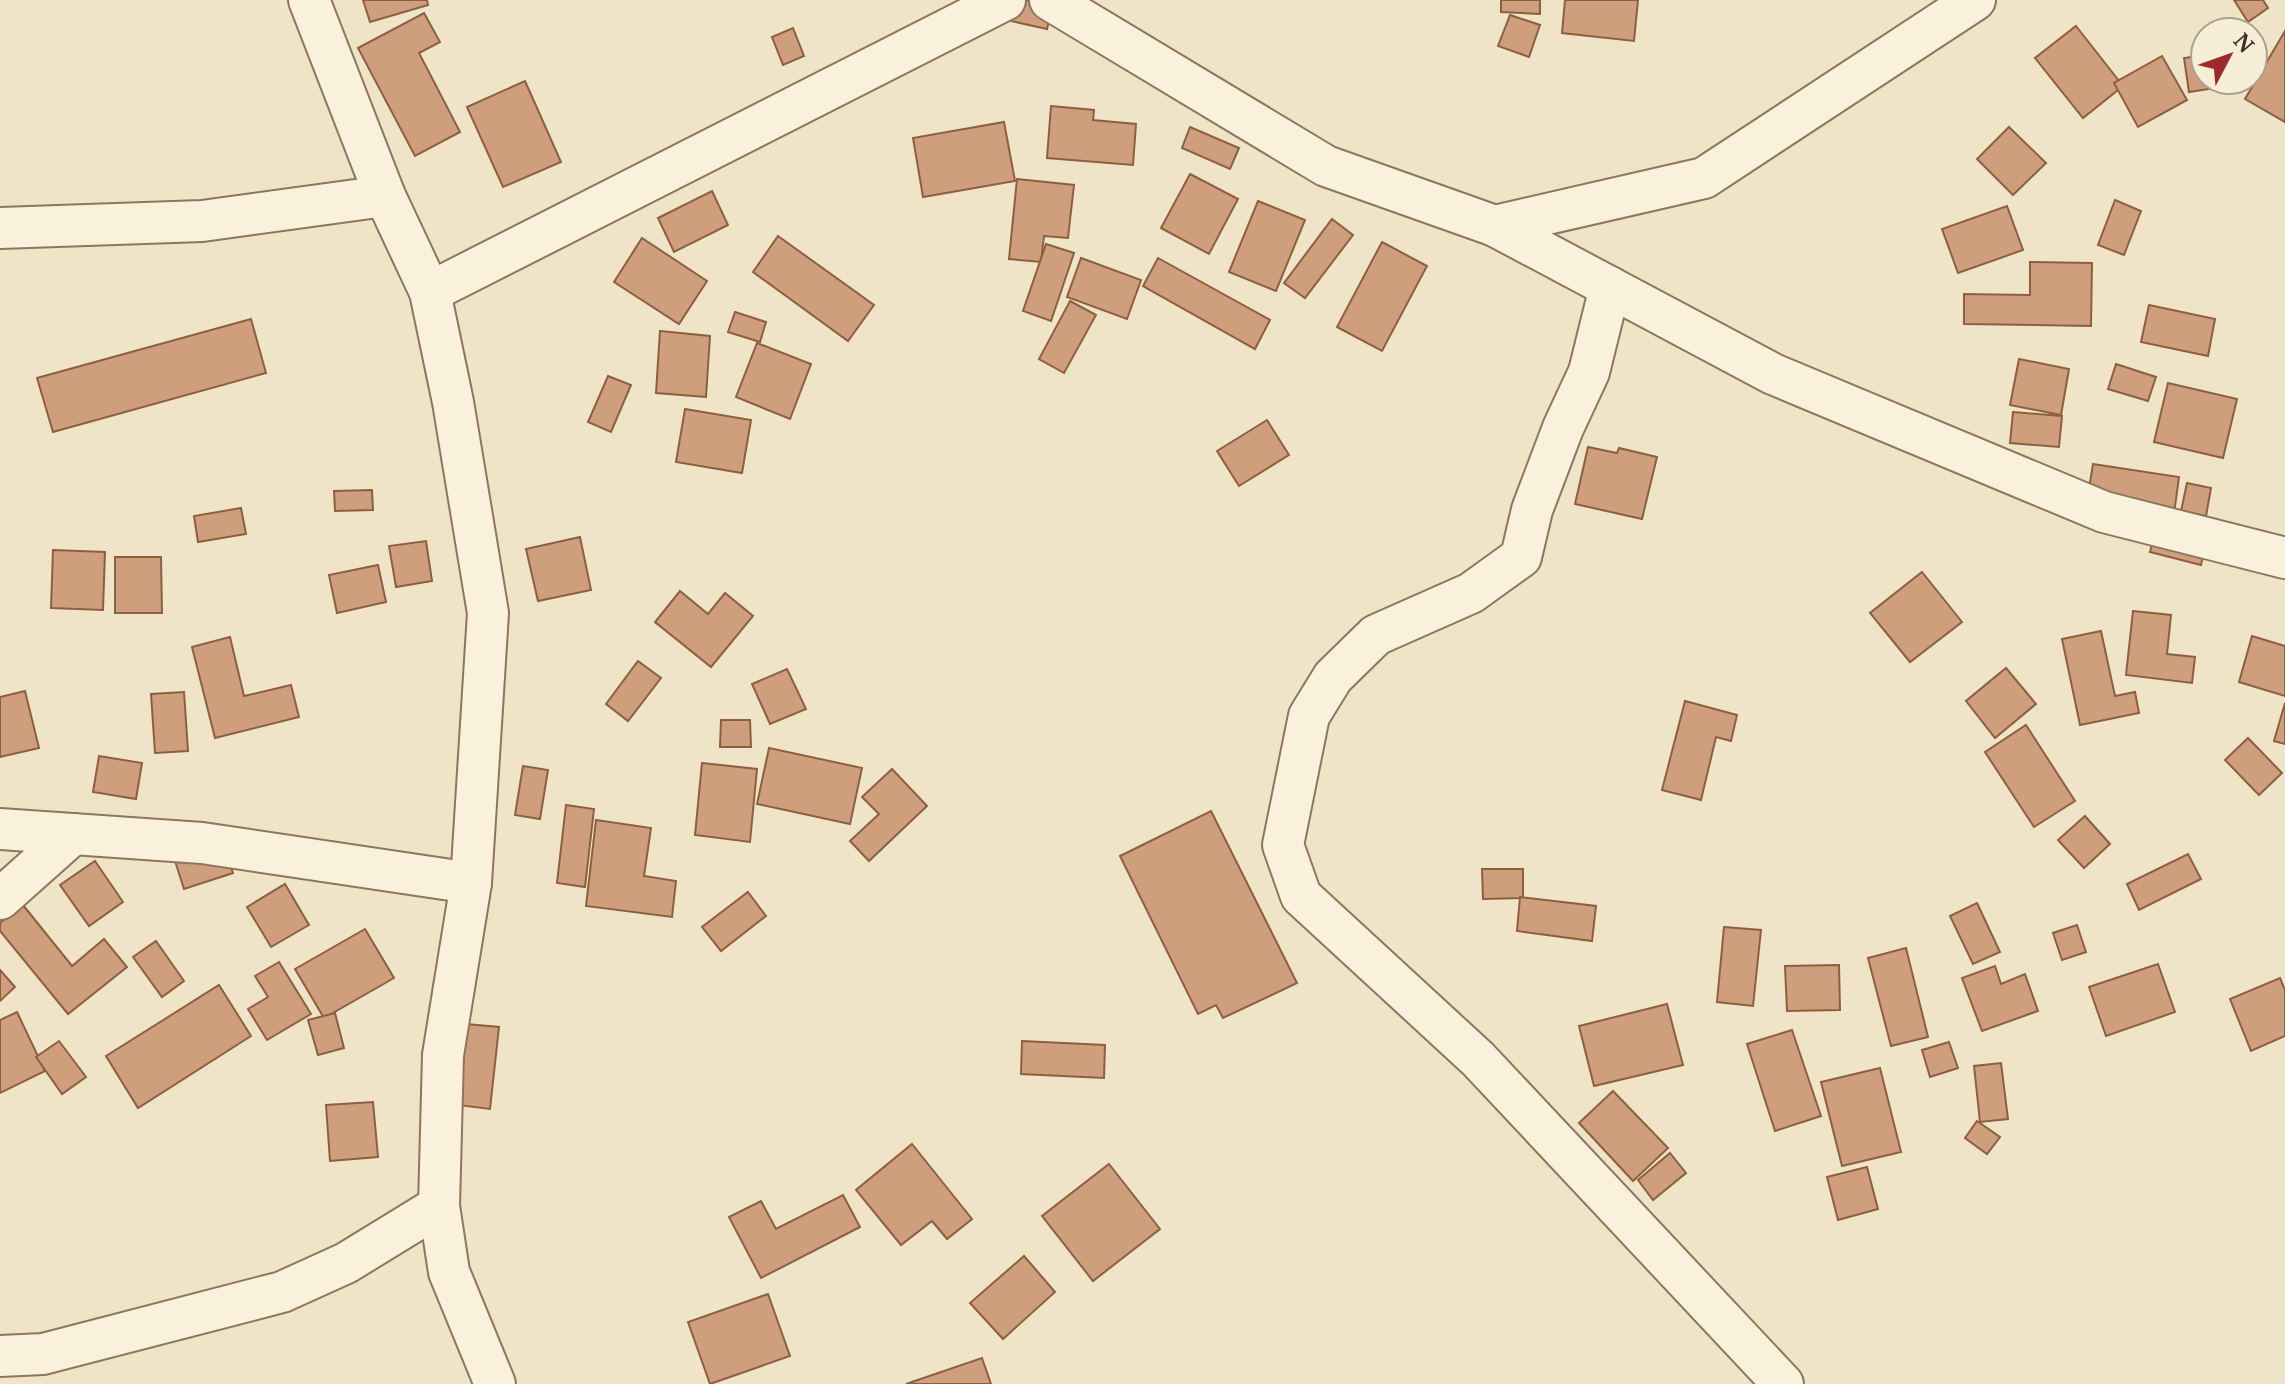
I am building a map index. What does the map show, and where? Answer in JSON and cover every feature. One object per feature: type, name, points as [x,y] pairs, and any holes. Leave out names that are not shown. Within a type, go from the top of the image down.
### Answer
[{"type":"street","points":[[309,0],[385,196],[430,292],[453,402],[488,613],[471,883],[443,1055],[439,1206],[449,1272],[495,1384]]},
{"type":"street","points":[[430,292],[1005,0]]},
{"type":"street","points":[[1050,0],[1326,166],[1495,226],[1773,374],[2104,512],[2285,558]]},
{"type":"street","points":[[1495,226],[1704,178],[1975,0]]},
{"type":"street","points":[[0,228],[202,221],[385,196]]},
{"type":"street","points":[[1610,287],[1589,372],[1532,510],[1521,557],[1471,593],[1376,635],[1333,677],[1309,716],[1283,845],[1301,896],[1478,1059],[1783,1384]]},
{"type":"street","points":[[0,829],[202,843],[471,883]]},
{"type":"street","points":[[0,899],[73,834]]},
{"type":"street","points":[[0,1356],[43,1354],[282,1292],[346,1263],[439,1206]]},
{"type":"building","points":[[363,0],[427,0],[428,5],[370,22]]},
{"type":"building","points":[[1016,0],[1054,0],[1047,29],[1011,21]]},
{"type":"building","points":[[1501,0],[1540,0],[1540,14],[1501,12]]},
{"type":"building","points":[[1565,0],[1638,0],[1634,41],[1562,33]]},
{"type":"building","points":[[2234,0],[2263,0],[2268,8],[2257,16],[2244,16]]},
{"type":"building","points":[[424,13],[440,42],[419,53],[460,132],[415,156],[358,48]]},
{"type":"building","points":[[1510,15],[1540,25],[1529,57],[1498,46]]},
{"type":"building","points":[[2076,26],[2123,86],[2083,118],[2035,58]]},
{"type":"building","points":[[793,28],[804,56],[783,65],[772,37]]},
{"type":"building","points":[[2285,31],[2285,122],[2245,99],[2247,96],[2269,96],[2269,58]]},
{"type":"building","points":[[2162,56],[2187,100],[2138,127],[2114,83]]},
{"type":"building","points":[[2189,57],[2189,92],[2184,58]]},
{"type":"building","points":[[525,81],[561,162],[503,187],[467,107]]},
{"type":"building","points":[[1051,106],[1094,110],[1093,120],[1136,124],[1133,165],[1047,158]]},
{"type":"building","points":[[1004,122],[1015,181],[923,197],[913,138]]},
{"type":"building","points":[[1190,127],[1239,148],[1230,169],[1182,148]]},
{"type":"building","points":[[2009,127],[2046,163],[2013,195],[1977,159]]},
{"type":"building","points":[[1190,174],[1238,199],[1209,254],[1161,228]]},
{"type":"building","points":[[1017,179],[1074,185],[1068,238],[1044,236],[1041,262],[1009,259]]},
{"type":"building","points":[[712,191],[728,225],[674,252],[658,218]]},
{"type":"building","points":[[2115,200],[2141,211],[2124,255],[2098,245]]},
{"type":"building","points":[[1258,201],[1305,220],[1276,291],[1229,272]]},
{"type":"building","points":[[2007,206],[2023,250],[1958,273],[1942,229]]},
{"type":"building","points":[[1332,219],[1353,235],[1305,298],[1284,283]]},
{"type":"building","points":[[778,236],[874,305],[848,341],[753,272]]},
{"type":"building","points":[[642,238],[707,281],[679,324],[614,282]]},
{"type":"building","points":[[1382,242],[1427,266],[1382,351],[1337,327]]},
{"type":"building","points":[[1046,244],[1074,253],[1051,321],[1023,311]]},
{"type":"building","points":[[1081,258],[1141,280],[1127,319],[1067,297]]},
{"type":"building","points":[[1158,258],[1270,320],[1255,349],[1143,286]]},
{"type":"building","points":[[2030,262],[2092,263],[2091,326],[1964,324],[1964,294],[2030,295]]},
{"type":"building","points":[[1070,301],[1096,315],[1064,373],[1039,359]]},
{"type":"building","points":[[2149,305],[2215,319],[2208,356],[2141,342]]},
{"type":"building","points":[[735,312],[766,322],[760,342],[728,332]]},
{"type":"building","points":[[251,319],[266,373],[53,432],[37,378]]},
{"type":"building","points":[[660,331],[710,336],[706,397],[656,393]]},
{"type":"building","points":[[757,343],[811,364],[790,419],[736,397]]},
{"type":"building","points":[[2019,359],[2069,369],[2061,415],[2010,405]]},
{"type":"building","points":[[2116,364],[2156,377],[2148,401],[2108,389]]},
{"type":"building","points":[[608,376],[631,385],[611,432],[588,422]]},
{"type":"building","points":[[2168,383],[2237,399],[2223,458],[2154,442]]},
{"type":"building","points":[[685,409],[751,420],[742,473],[676,462]]},
{"type":"building","points":[[2013,412],[2062,416],[2059,447],[2010,443]]},
{"type":"building","points":[[1267,420],[1289,455],[1239,486],[1217,451]]},
{"type":"building","points":[[1588,447],[1617,453],[1619,448],[1657,457],[1642,519],[1575,504]]},
{"type":"building","points":[[2093,464],[2179,477],[2174,514],[2087,501]]},
{"type":"building","points":[[2187,483],[2211,488],[2206,516],[2181,511]]},
{"type":"building","points":[[372,490],[373,510],[335,511],[334,491]]},
{"type":"building","points":[[241,508],[246,534],[198,542],[194,516]]},
{"type":"building","points":[[2155,531],[2206,543],[2201,565],[2150,552]]},
{"type":"building","points":[[580,537],[591,590],[538,601],[526,549]]},
{"type":"building","points":[[426,541],[432,581],[396,587],[389,546]]},
{"type":"building","points":[[53,550],[105,552],[103,610],[51,608]]},
{"type":"building","points":[[115,557],[161,557],[162,613],[115,613]]},
{"type":"building","points":[[378,565],[386,602],[337,613],[329,575]]},
{"type":"building","points":[[1922,572],[1962,622],[1910,662],[1870,613]]},
{"type":"building","points":[[680,591],[708,614],[725,593],[753,616],[711,667],[655,622]]},
{"type":"building","points":[[2133,611],[2171,615],[2167,654],[2195,657],[2192,683],[2126,675]]},
{"type":"building","points":[[2101,631],[2115,696],[2135,692],[2139,713],[2080,725],[2062,639]]},
{"type":"building","points":[[2252,636],[2285,646],[2285,696],[2239,682]]},
{"type":"building","points":[[230,637],[244,696],[291,685],[299,717],[215,738],[192,647]]},
{"type":"building","points":[[638,661],[661,678],[628,721],[606,704]]},
{"type":"building","points":[[2006,668],[2036,704],[1995,738],[1966,701]]},
{"type":"building","points":[[787,669],[806,709],[770,724],[752,684]]},
{"type":"building","points":[[25,691],[39,748],[0,757],[0,697]]},
{"type":"building","points":[[184,692],[188,751],[155,753],[151,694]]},
{"type":"building","points":[[1685,701],[1737,715],[1731,741],[1716,737],[1701,800],[1662,790]]},
{"type":"building","points":[[2285,703],[2285,744],[2274,741]]},
{"type":"building","points":[[721,720],[750,720],[751,747],[720,747]]},
{"type":"building","points":[[2026,725],[2075,801],[2034,827],[1985,752]]},
{"type":"building","points":[[2248,738],[2282,773],[2259,795],[2225,760]]},
{"type":"building","points":[[769,748],[862,768],[850,824],[757,804]]},
{"type":"building","points":[[99,756],[142,763],[136,799],[93,792]]},
{"type":"building","points":[[702,763],[757,769],[750,842],[695,835]]},
{"type":"building","points":[[523,766],[548,770],[540,819],[515,815]]},
{"type":"building","points":[[892,769],[927,806],[869,861],[850,841],[879,814],[862,797]]},
{"type":"building","points":[[566,805],[594,809],[585,887],[557,883]]},
{"type":"building","points":[[1211,811],[1297,983],[1223,1018],[1216,1005],[1198,1014],[1120,856]]},
{"type":"building","points":[[2085,816],[2110,844],[2084,868],[2058,840]]},
{"type":"building","points":[[596,820],[651,828],[644,876],[676,881],[672,917],[586,906]]},
{"type":"building","points":[[223,845],[233,873],[184,889],[175,861]]},
{"type":"building","points":[[2188,854],[2201,879],[2139,910],[2127,884]]},
{"type":"building","points":[[95,861],[123,902],[89,926],[60,885]]},
{"type":"building","points":[[1482,869],[1523,869],[1523,898],[1483,899]]},
{"type":"building","points":[[285,884],[309,925],[271,947],[247,907]]},
{"type":"building","points":[[748,892],[766,916],[721,951],[702,927]]},
{"type":"building","points":[[1520,897],[1596,906],[1592,941],[1517,931]]},
{"type":"building","points":[[1977,903],[2000,952],[1973,964],[1950,916]]},
{"type":"building","points":[[23,905],[72,966],[104,939],[127,967],[68,1014],[0,931],[0,923]]},
{"type":"building","points":[[2077,925],[2086,952],[2062,960],[2053,933]]},
{"type":"building","points":[[1724,927],[1761,930],[1753,1006],[1717,1002]]},
{"type":"building","points":[[365,929],[394,978],[324,1018],[295,969]]},
{"type":"building","points":[[156,941],[184,981],[162,997],[133,957]]},
{"type":"building","points":[[1906,948],[1928,1037],[1891,1046],[1868,958]]},
{"type":"building","points":[[279,962],[311,1014],[267,1040],[248,1009],[268,997],[255,976]]},
{"type":"building","points":[[2158,964],[2175,1012],[2106,1036],[2089,987]]},
{"type":"building","points":[[1839,965],[1840,1010],[1787,1011],[1785,966]]},
{"type":"building","points":[[1995,966],[2001,984],[2025,974],[2038,1011],[1982,1031],[1962,978]]},
{"type":"building","points":[[0,970],[15,987],[0,1001]]},
{"type":"building","points":[[2280,978],[2285,990],[2285,1036],[2251,1051],[2230,999]]},
{"type":"building","points":[[219,985],[251,1036],[138,1108],[106,1056]]},
{"type":"building","points":[[1667,1004],[1683,1065],[1594,1086],[1579,1026]]},
{"type":"building","points":[[17,1012],[45,1071],[0,1093],[0,1020]]},
{"type":"building","points":[[335,1013],[344,1048],[318,1055],[308,1020]]},
{"type":"building","points":[[466,1024],[499,1027],[490,1109],[458,1105]]},
{"type":"building","points":[[1792,1030],[1821,1116],[1775,1131],[1747,1044]]},
{"type":"building","points":[[59,1041],[86,1077],[62,1094],[36,1057]]},
{"type":"building","points":[[1022,1041],[1105,1045],[1104,1078],[1021,1074]]},
{"type":"building","points":[[1949,1042],[1958,1068],[1930,1077],[1922,1050]]},
{"type":"building","points":[[2001,1063],[2008,1119],[1980,1122],[1974,1066]]},
{"type":"building","points":[[1880,1068],[1901,1152],[1842,1166],[1821,1082]]},
{"type":"building","points":[[1613,1091],[1668,1148],[1633,1181],[1579,1123]]},
{"type":"building","points":[[373,1102],[378,1157],[330,1161],[326,1105]]},
{"type":"building","points":[[1977,1121],[2000,1137],[1987,1154],[1965,1138]]},
{"type":"building","points":[[912,1144],[972,1219],[947,1239],[932,1221],[901,1245],[856,1190]]},
{"type":"building","points":[[1670,1153],[1686,1173],[1653,1200],[1638,1180]]},
{"type":"building","points":[[1109,1164],[1160,1229],[1093,1281],[1042,1216]]},
{"type":"building","points":[[1867,1167],[1878,1209],[1838,1220],[1827,1177]]},
{"type":"building","points":[[843,1195],[860,1227],[761,1278],[729,1217],[761,1201],[776,1229]]},
{"type":"building","points":[[1024,1256],[1055,1292],[1003,1339],[970,1303]]},
{"type":"building","points":[[768,1294],[790,1356],[710,1384],[688,1322]]},
{"type":"building","points":[[982,1358],[991,1384],[906,1384]]}]
